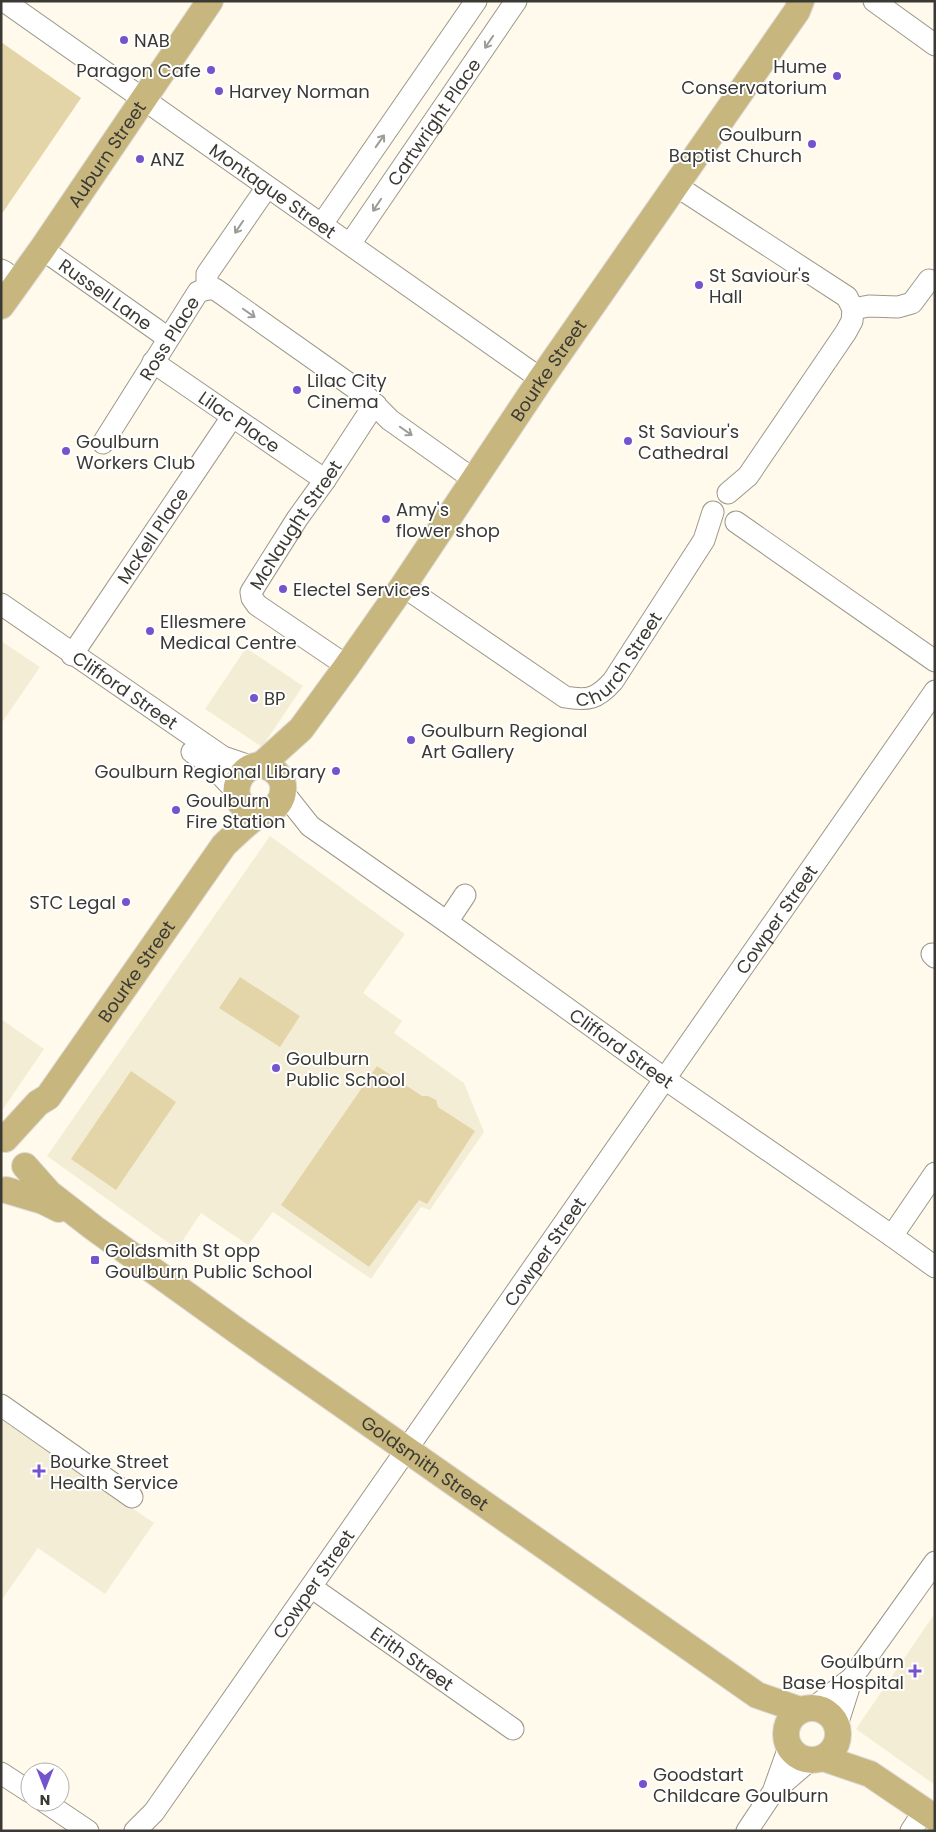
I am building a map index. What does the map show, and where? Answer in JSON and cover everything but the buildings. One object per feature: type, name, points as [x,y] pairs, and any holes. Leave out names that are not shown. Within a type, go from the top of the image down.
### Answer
[{"type":"main road","name":"Auburn Street","points":[[1,306],[42,249],[197,1]]},
{"type":"main road","name":"Auburn Street","points":[[2,273],[210,1]]},
{"type":"main road","name":"Bourke Street","points":[[256,767],[301,729],[347,666],[403,586],[541,379],[802,4]]},
{"type":"main road","name":"Bourke Street","points":[[282,786],[301,729]]},
{"type":"main road","points":[[256,767],[273,770],[282,786],[279,804],[263,813],[247,809],[237,795],[237,783],[240,776],[256,767]]},
{"type":"main road","name":"Bourke Street","points":[[224,845],[237,795]]},
{"type":"main road","name":"Bourke Street","points":[[4,1190],[12,1187],[21,1178],[13,1148],[38,1103],[48,1097],[224,845],[263,813]]},
{"type":"main road","name":"Goldsmith Street","points":[[13,1148],[49,1193],[94,1228],[406,1450],[757,1695],[802,1749]]},
{"type":"main road","name":"Goldsmith Street","points":[[4,1190],[43,1201],[94,1228]]},
{"type":"main road","name":"Goldsmith Street","points":[[757,1695],[807,1709]]},
{"type":"main road","points":[[870,1774],[802,1749],[788,1722],[793,1715],[807,1709],[826,1711],[832,1717],[837,1730],[870,1774],[923,1820]]},
{"type":"main road","points":[[802,1749],[834,1748],[837,1730]]},
{"type":"street","name":"Cartwright Place","points":[[322,224],[476,1]]},
{"type":"street","name":"Cartwright Place","points":[[350,244],[516,1]]},
{"type":"street","points":[[874,1],[933,40]]},
{"type":"street","name":"Montague Street","points":[[18,5],[139,95],[541,379]]},
{"type":"street","points":[[675,185],[847,297],[853,309],[869,306],[898,307],[912,303],[929,280]]},
{"type":"street","name":"Ross Place","points":[[103,443],[198,292],[207,289],[207,274],[267,186]]},
{"type":"street","name":"Russell Lane","points":[[42,249],[168,338]]},
{"type":"street","points":[[207,289],[214,289],[220,292],[365,395],[383,415],[473,479]]},
{"type":"street","name":"Church Street","points":[[403,586],[564,697],[592,698],[613,681],[704,540],[731,510],[748,476],[846,332],[852,321],[853,309]]},
{"type":"street","name":"Lilac Place","points":[[154,362],[325,480]]},
{"type":"street","name":"McNaught Street","points":[[347,666],[257,605],[252,598],[251,592],[297,519],[376,405]]},
{"type":"street","name":"McKell Place","points":[[67,656],[232,417]]},
{"type":"street","points":[[731,510],[854,597],[935,647]]},
{"type":"street","points":[[854,597],[935,661]]},
{"type":"street","name":"Clifford Street","points":[[1,604],[210,764],[237,795]]},
{"type":"street","name":"Clifford Street","points":[[1,619],[67,656]]},
{"type":"street","name":"Clifford Street","points":[[92,675],[224,757],[256,767]]},
{"type":"street","name":"Cowper Street","points":[[135,1831],[151,1821],[406,1450],[935,691]]},
{"type":"street","name":"Clifford Street","points":[[282,786],[310,826]]},
{"type":"street","name":"Clifford Street","points":[[263,813],[310,826],[665,1079],[935,1267]]},
{"type":"street","points":[[447,922],[465,895]]},
{"type":"street","points":[[892,1236],[935,1173]]},
{"type":"street","points":[[1,1405],[132,1497]]},
{"type":"street","points":[[837,1730],[852,1678],[935,1562]]},
{"type":"street","name":"Erith Street","points":[[311,1587],[513,1729]]},
{"type":"street","points":[[807,1709],[852,1678]]},
{"type":"street","points":[[747,1831],[802,1749]]},
{"type":"street","points":[[1,1773],[20,1785]]},
{"type":"street","points":[[60,1812],[88,1831]]},
{"type":"shaded area","points":[[1,42],[81,98],[1,215]]},
{"type":"shaded area","points":[[1,641],[40,667],[1,724]]},
{"type":"shaded area","name":"BP","points":[[246,648],[303,686],[262,747],[205,709]]},
{"type":"shaded area","name":"Goulburn Public School","points":[[270,836],[405,934],[363,993],[402,1021],[394,1033],[464,1083],[484,1132],[430,1210],[421,1207],[371,1279],[273,1212],[248,1245],[201,1213],[177,1249],[47,1156]]},
{"type":"shaded area","points":[[240,977],[300,1016],[280,1047],[219,1008]]},
{"type":"shaded area","points":[[1,1019],[44,1049],[1,1112]]},
{"type":"shaded area","points":[[377,1066],[422,1096],[428,1096],[436,1100],[438,1107],[475,1131],[427,1204],[419,1200],[369,1267],[281,1205]]},
{"type":"shaded area","points":[[131,1071],[176,1102],[116,1190],[71,1159]]},
{"type":"shaded area","name":"Bourke Street Health Service","points":[[1,1418],[154,1523],[105,1594],[38,1548],[1,1601]]},
{"type":"shaded area","name":"Goulburn Base Hospital","points":[[935,1613],[935,1785],[856,1729]]},
{"type":"place","name":"NAB","points":[[124,40]]},
{"type":"place","name":"Paragon Cafe","points":[[211,70]]},
{"type":"place","name":"Hume Conservatorium","points":[[837,76]]},
{"type":"place","name":"Harvey Norman","points":[[219,91]]},
{"type":"place","name":"Goulburn Baptist Church","points":[[812,144]]},
{"type":"place","name":"ANZ","points":[[140,159]]},
{"type":"place","name":"St Saviour's Hall","points":[[699,285]]},
{"type":"place","name":"Lilac City Cinema","points":[[297,390]]},
{"type":"place","name":"St Saviour's Cathedral","points":[[628,441]]},
{"type":"place","name":"Goulburn Workers Club","points":[[66,451]]},
{"type":"place","name":"Amy's flower shop","points":[[386,519]]},
{"type":"place","name":"Electel Services","points":[[283,589]]},
{"type":"place","name":"Ellesmere Medical Centre","points":[[150,631]]},
{"type":"place","name":"BP","points":[[254,698]]},
{"type":"place","name":"Goulburn Regional Art Gallery","points":[[411,740]]},
{"type":"place","name":"Goulburn Regional Library","points":[[336,771]]},
{"type":"place","name":"Goulburn Fire Station","points":[[176,810]]},
{"type":"place","name":"STC Legal","points":[[126,902]]},
{"type":"place","name":"Goulburn Public School","points":[[276,1068]]},
{"type":"place","name":"Goldsmith St opp Goulburn Public School","points":[[95,1260]]},
{"type":"place","name":"Bourke Street Health Service","points":[[39,1471]]},
{"type":"place","name":"Goulburn Base Hospital","points":[[915,1671]]},
{"type":"place","name":"Goodstart Childcare Goulburn","points":[[643,1784]]}]
